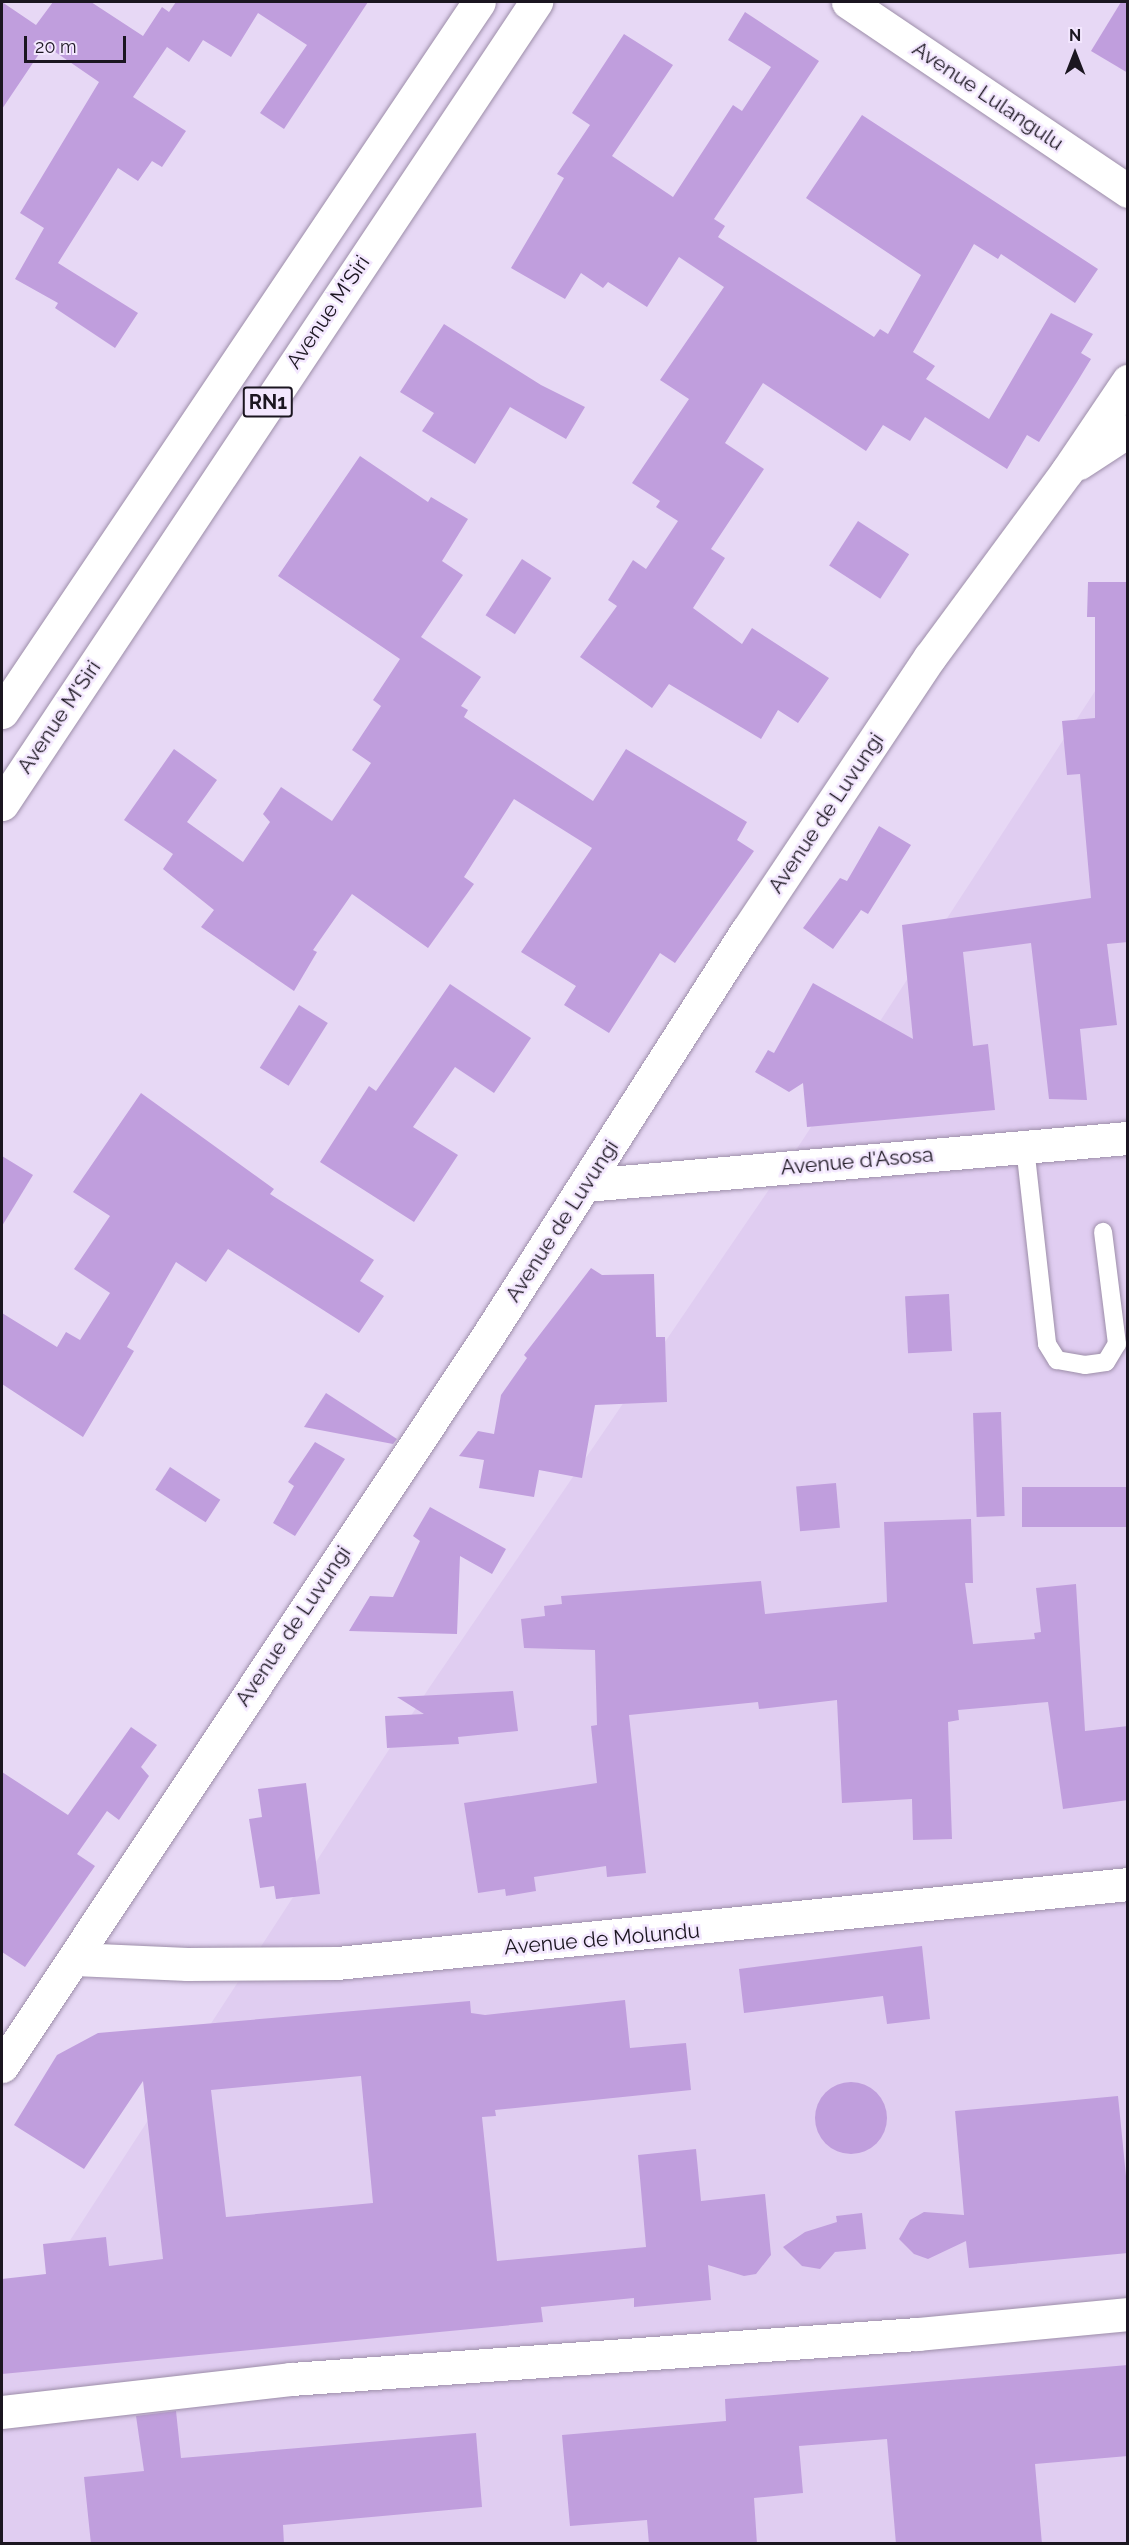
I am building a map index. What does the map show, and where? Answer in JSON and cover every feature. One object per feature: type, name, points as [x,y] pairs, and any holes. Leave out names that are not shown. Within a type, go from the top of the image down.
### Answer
[{"type":"main road","name":"RN1","points":[[2,712],[479,2]]},
{"type":"main road","name":"Avenue M'Siri","points":[[2,804],[536,2]]},
{"type":"main road","name":"Avenue Lulangulu","points":[[848,2],[1128,191]]},
{"type":"main road","name":"Avenue de Luvungi","points":[[2,2066],[586,1185],[747,931],[917,676],[1067,471],[1128,381]]},
{"type":"main road","points":[[1067,471],[1128,430]]},
{"type":"main road","name":"Avenue d'Asosa","points":[[586,1185],[1128,1138]]},
{"type":"main road","name":"Avenue de Molundu","points":[[75,1959],[187,1964],[337,1963],[1128,1884]]},
{"type":"main road","points":[[2,2412],[291,2379],[917,2334],[1128,2314]]},
{"type":"lane","points":[[1025,1147],[1047,1344],[1057,1360],[1085,1365],[1106,1362],[1117,1344],[1102,1232]]},
{"type":"shaded area","points":[[1127,642],[1127,2543],[2,2543],[2,2345],[429,1688],[802,1141]]},
{"type":"building","points":[[2,2],[36,25],[53,2],[91,2],[143,36],[162,7],[169,12],[176,2],[368,2],[284,129],[260,113],[307,45],[258,13],[231,57],[203,40],[189,62],[167,47],[133,97],[186,131],[162,167],[152,161],[138,181],[118,168],[58,263],[138,313],[115,348],[55,308],[58,303],[15,279],[44,228],[20,213],[99,82],[45,45],[2,109]]},
{"type":"building","points":[[1121,2],[1128,2],[1128,73],[1091,51]]},
{"type":"building","points":[[745,12],[819,61],[714,219],[725,226],[718,237],[874,337],[880,329],[888,334],[921,275],[806,198],[862,115],[1098,269],[1075,303],[1001,254],[998,259],[974,244],[913,352],[935,366],[926,379],[989,419],[1051,313],[1093,334],[1081,353],[1091,359],[1039,442],[1027,435],[1007,469],[925,417],[910,441],[883,425],[866,451],[763,383],[725,443],[764,469],[711,549],[725,558],[693,608],[742,644],[752,628],[829,678],[798,723],[778,710],[761,739],[669,684],[652,708],[580,657],[617,606],[608,600],[633,560],[646,569],[678,521],[656,507],[660,501],[632,483],[689,399],[660,380],[724,287],[679,257],[647,307],[608,282],[603,288],[581,273],[565,299],[511,268],[564,178],[557,174],[590,125],[572,113],[624,34],[673,65],[612,156],[673,197],[733,105],[742,111],[771,67],[728,40]]},
{"type":"building","points":[[444,324],[541,385],[585,407],[566,439],[510,407],[475,464],[422,431],[434,413],[400,392]]},
{"type":"building","points":[[360,456],[428,502],[431,497],[468,519],[442,561],[463,575],[421,637],[481,677],[461,706],[468,710],[464,717],[593,801],[626,749],[747,822],[737,840],[754,851],[675,963],[660,953],[609,1033],[564,1005],[576,986],[521,952],[592,848],[514,799],[464,877],[474,884],[428,948],[352,894],[313,950],[317,952],[294,991],[201,927],[214,910],[163,869],[173,854],[124,820],[174,749],[217,780],[187,822],[243,862],[270,822],[263,814],[281,787],[332,821],[371,763],[352,750],[381,706],[373,700],[400,659],[278,576]]},
{"type":"building","points":[[858,521],[909,554],[880,599],[829,565]]},
{"type":"building","points":[[522,559],[551,578],[515,634],[486,615]]},
{"type":"building","points":[[1088,582],[1128,582],[1128,942],[1107,944],[1117,1025],[1080,1029],[1087,1100],[1049,1099],[1031,943],[963,952],[973,1046],[988,1044],[995,1110],[807,1127],[803,1083],[789,1092],[755,1072],[768,1050],[774,1053],[813,983],[913,1039],[902,925],[1091,898],[1080,774],[1067,775],[1062,721],[1095,718],[1095,617],[1087,617]]},
{"type":"building","points":[[879,826],[911,845],[868,914],[861,910],[833,949],[803,928],[840,878],[847,881]]},
{"type":"building","points":[[450,984],[531,1038],[494,1093],[455,1067],[413,1127],[458,1155],[414,1222],[320,1162],[369,1086],[376,1091]]},
{"type":"building","points":[[299,1005],[328,1023],[289,1086],[260,1068]]},
{"type":"building","points":[[141,1093],[274,1189],[270,1194],[374,1260],[360,1281],[384,1296],[359,1333],[228,1249],[206,1282],[176,1262],[127,1347],[134,1351],[83,1437],[2,1384],[2,1313],[57,1347],[66,1332],[80,1340],[110,1293],[74,1269],[110,1216],[73,1192]]},
{"type":"building","points":[[2,1156],[33,1175],[2,1226]]},
{"type":"building","points":[[591,1268],[602,1275],[654,1274],[656,1337],[665,1337],[667,1402],[595,1405],[582,1478],[539,1470],[534,1497],[479,1488],[484,1460],[459,1456],[478,1431],[494,1434],[501,1395],[527,1358],[524,1355]]},
{"type":"building","points":[[949,1294],[952,1351],[908,1353],[905,1296]]},
{"type":"building","points":[[326,1393],[397,1439],[393,1444],[304,1427]]},
{"type":"building","points":[[1001,1412],[1005,1516],[977,1517],[973,1413]]},
{"type":"building","points":[[315,1442],[345,1459],[295,1536],[273,1523],[294,1486],[288,1482]]},
{"type":"building","points":[[170,1467],[220,1500],[206,1522],[155,1490]]},
{"type":"building","points":[[836,1483],[840,1528],[800,1531],[796,1486]]},
{"type":"building","points":[[1022,1487],[1128,1487],[1128,1527],[1022,1527]]},
{"type":"building","points":[[430,1507],[506,1549],[492,1574],[460,1556],[457,1634],[349,1631],[370,1596],[393,1597],[420,1541],[413,1536]]},
{"type":"building","points":[[971,1519],[973,1583],[965,1583],[973,1644],[1035,1639],[1034,1633],[1041,1632],[1036,1588],[1076,1584],[1085,1731],[1128,1726],[1128,1800],[1063,1809],[1048,1702],[958,1710],[959,1720],[948,1722],[952,1839],[913,1840],[912,1799],[842,1803],[837,1700],[759,1709],[758,1702],[629,1715],[646,1873],[607,1877],[606,1866],[534,1877],[536,1891],[506,1896],[505,1889],[478,1893],[464,1803],[597,1783],[591,1726],[597,1725],[595,1650],[524,1648],[521,1619],[545,1616],[544,1606],[562,1604],[561,1596],[761,1581],[765,1614],[887,1602],[884,1522]]},
{"type":"building","points":[[513,1691],[518,1731],[458,1737],[459,1744],[387,1748],[385,1716],[424,1714],[397,1697]]},
{"type":"building","points":[[131,1727],[157,1745],[141,1767],[149,1776],[119,1820],[107,1811],[77,1854],[95,1866],[25,1967],[2,1952],[2,1772],[68,1815]]},
{"type":"building","points":[[306,1783],[320,1894],[276,1899],[274,1886],[260,1888],[249,1819],[262,1817],[258,1789]]},
{"type":"building","points":[[922,1946],[930,2019],[887,2024],[883,1996],[744,2013],[739,1969]]},
{"type":"building","points":[[625,2000],[630,2048],[686,2043],[691,2090],[495,2110],[496,2116],[482,2117],[497,2261],[646,2247],[638,2155],[696,2149],[701,2201],[765,2194],[771,2255],[756,2274],[744,2276],[708,2265],[711,2300],[634,2307],[634,2298],[541,2307],[543,2322],[2,2374],[2,2279],[46,2274],[43,2244],[106,2237],[109,2266],[163,2259],[143,2081],[84,2169],[14,2125],[57,2055],[98,2033],[470,2001],[471,2013],[485,2015]],"holes":[[[361,2076],[373,2203],[226,2217],[211,2090]]]},
{"type":"building","points":[[851,2082],[871,2088],[881,2098],[887,2118],[881,2138],[871,2148],[851,2154],[831,2148],[821,2138],[815,2118],[821,2098],[831,2088]]},
{"type":"building","points":[[1118,2096],[1128,2196],[1128,2253],[969,2268],[966,2241],[928,2259],[914,2254],[899,2239],[910,2220],[924,2212],[964,2215],[955,2111]]},
{"type":"building","points":[[862,2213],[866,2249],[835,2252],[820,2269],[802,2266],[783,2247],[805,2232],[837,2222],[836,2216]]},
{"type":"building","points":[[1128,2365],[1128,2456],[1035,2464],[1042,2544],[896,2544],[887,2439],[799,2446],[803,2493],[754,2498],[757,2544],[649,2544],[647,2520],[570,2526],[562,2435],[726,2421],[725,2399]]},
{"type":"building","points":[[176,2411],[181,2458],[476,2433],[482,2507],[283,2525],[284,2544],[91,2544],[84,2477],[144,2471],[136,2416]]}]
